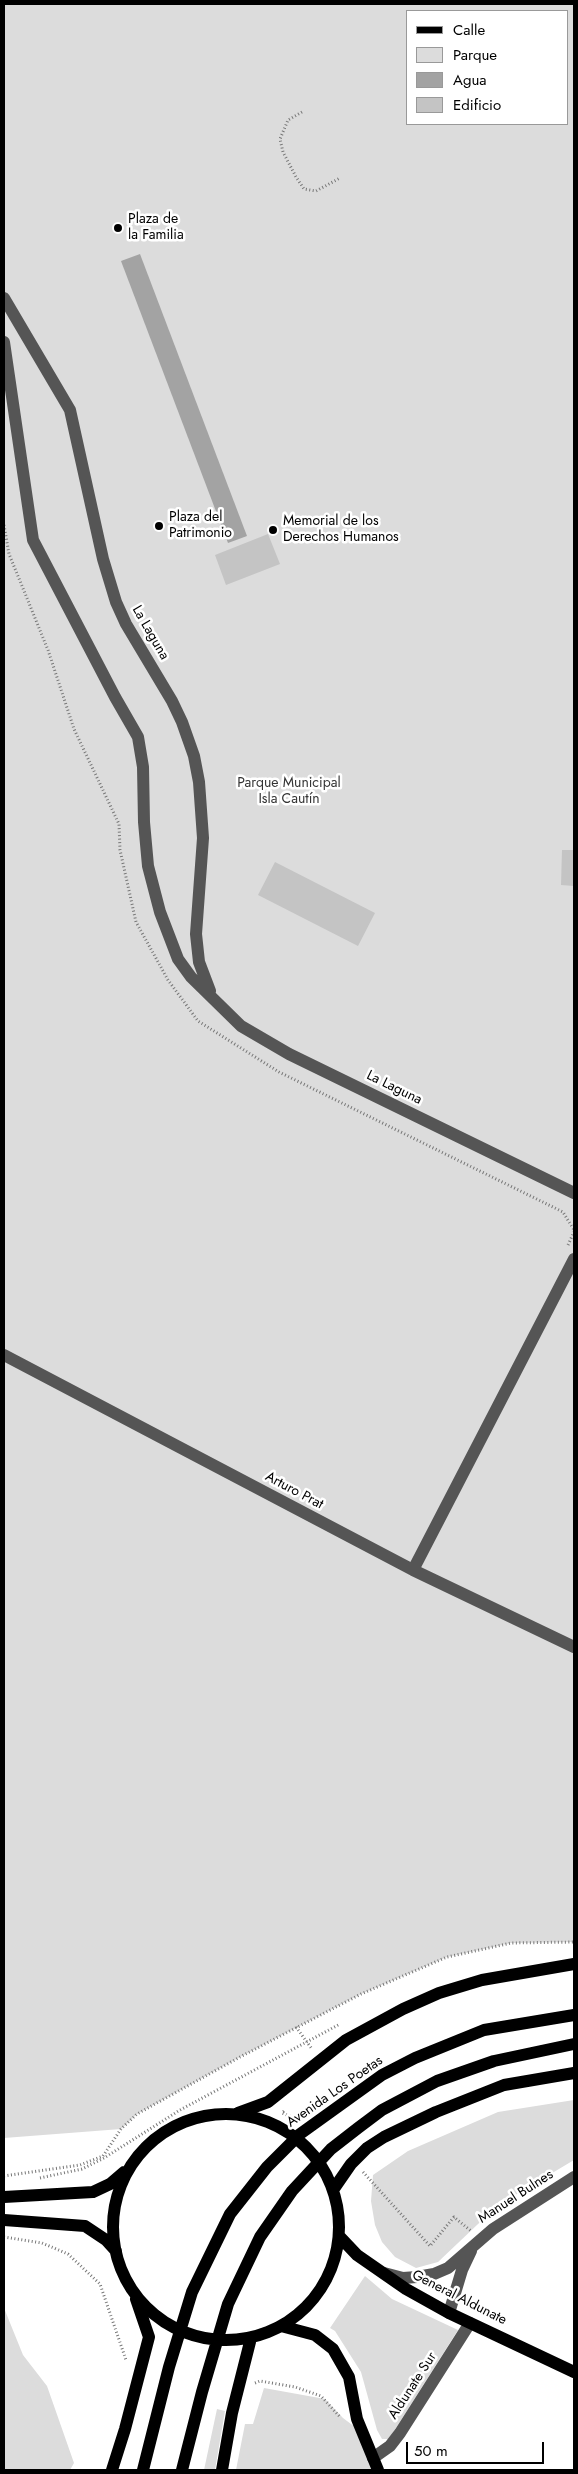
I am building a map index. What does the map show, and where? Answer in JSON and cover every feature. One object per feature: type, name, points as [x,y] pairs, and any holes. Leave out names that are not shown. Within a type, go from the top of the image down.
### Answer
[{"type":"main road","points":[[237,2113],[268,2102],[346,2040],[439,1993],[482,1980],[574,1964]]},
{"type":"main road","name":"Avenida Los Poetas","points":[[143,2470],[169,2367],[192,2292],[230,2214],[267,2167],[300,2134],[382,2075],[415,2058],[484,2030],[574,2014]]},
{"type":"main road","points":[[182,2470],[202,2392],[228,2304],[260,2237],[292,2191],[331,2149],[382,2110],[437,2082],[494,2061],[574,2044]]},
{"type":"main road","points":[[333,2190],[351,2164],[367,2148],[384,2137],[436,2112],[504,2085],[574,2073]]},
{"type":"main road","points":[[112,2470],[125,2429],[149,2337],[133,2292],[122,2273],[116,2251],[113,2217],[119,2189],[130,2167],[144,2148],[177,2124],[210,2114],[237,2113],[268,2121],[296,2138],[308,2148],[325,2172],[333,2190],[339,2220],[339,2236],[337,2255],[318,2291],[295,2317],[281,2326],[250,2338],[219,2340],[192,2335],[174,2328],[152,2312],[133,2292]]},
{"type":"main road","points":[[4,2197],[94,2192],[110,2184],[130,2167]]},
{"type":"main road","points":[[4,2220],[84,2226],[106,2240],[116,2251]]},
{"type":"main road","name":"General Aldunate","points":[[339,2236],[357,2255],[380,2272],[448,2313],[574,2372]]},
{"type":"main road","points":[[281,2326],[315,2335],[333,2349],[349,2377],[357,2419],[378,2470]]},
{"type":"main road","points":[[222,2470],[232,2413],[250,2338]]},
{"type":"street","name":"La Laguna","points":[[4,298],[70,410],[103,559],[116,602],[126,624],[175,708],[194,756],[199,782],[203,838],[196,934],[199,962],[212,995]]},
{"type":"street","name":"La Laguna","points":[[4,342],[33,540],[138,737],[143,767],[144,822],[148,866],[160,912],[178,959],[191,977],[212,995],[241,1026],[289,1054],[574,1193]]},
{"type":"street","points":[[413,1570],[570,1254]]},
{"type":"street","name":"Arturo Prat","points":[[4,1356],[413,1570],[574,1647]]},
{"type":"street","name":"Manuel Bulnes","points":[[380,2272],[403,2278],[434,2274],[448,2268],[477,2241],[574,2177]]},
{"type":"street","name":"Manuel Bulnes","points":[[448,2313],[462,2270],[477,2241]]},
{"type":"street","name":"Aldunate Sur","points":[[373,2458],[390,2446],[408,2421],[470,2323]]},
{"type":"path","points":[[302,112],[288,120],[280,139],[283,152],[289,164],[304,189],[316,190],[340,178]]},
{"type":"path","points":[[4,525],[8,554],[48,650],[74,729],[119,824],[120,850],[136,922],[168,980],[198,1021],[279,1072],[563,1212],[574,1231],[570,1254]]},
{"type":"path","points":[[4,2176],[80,2165],[103,2156],[121,2129],[137,2114],[240,2057],[361,1994],[447,1957],[510,1943],[574,1942]]},
{"type":"path","points":[[32,2180],[82,2169],[180,2110],[349,2020]]},
{"type":"path","points":[[361,2170],[430,2246],[454,2217],[477,2241]]},
{"type":"path","points":[[4,2237],[42,2243],[68,2254],[100,2284],[126,2361],[126,2370]]},
{"type":"path","points":[[252,2384],[260,2381],[295,2387],[321,2396],[337,2412],[344,2425],[357,2419]]},
{"type":"green space","name":"Parque Municipal Isla Cautín","points":[[4,4],[574,4],[574,1942],[511,1943],[447,1957],[361,1994],[240,2057],[137,2114],[121,2129],[4,2138]]},
{"type":"green space","points":[[574,2100],[574,2160],[497,2206],[438,2262],[416,2268],[395,2257],[382,2242],[375,2225],[371,2201],[373,2175],[408,2151],[498,2112]]},
{"type":"green space","points":[[365,2276],[392,2299],[458,2330],[389,2439],[382,2439],[377,2430],[361,2372],[335,2331],[330,2328]]},
{"type":"green space","points":[[4,2308],[23,2355],[47,2386],[74,2463],[70,2470],[4,2470]]},
{"type":"green space","points":[[264,2388],[325,2399],[343,2418],[355,2427],[381,2470],[236,2470],[245,2424],[253,2424]]},
{"type":"green space","points":[[217,2409],[225,2411],[215,2470],[204,2470]]},
{"type":"water","points":[[140,254],[247,536],[228,543],[121,261]]},
{"type":"building","points":[[268,534],[280,564],[226,585],[215,555]]},
{"type":"building","points":[[562,850],[574,850],[574,886],[561,885]]},
{"type":"building","points":[[275,862],[375,913],[358,946],[258,895]]},
{"type":"place","name":"Plaza de la Familia","points":[[118,228]]},
{"type":"place","name":"Plaza del Patrimonio","points":[[159,526]]},
{"type":"place","name":"Memorial de los Derechos Humanos","points":[[273,530]]}]
